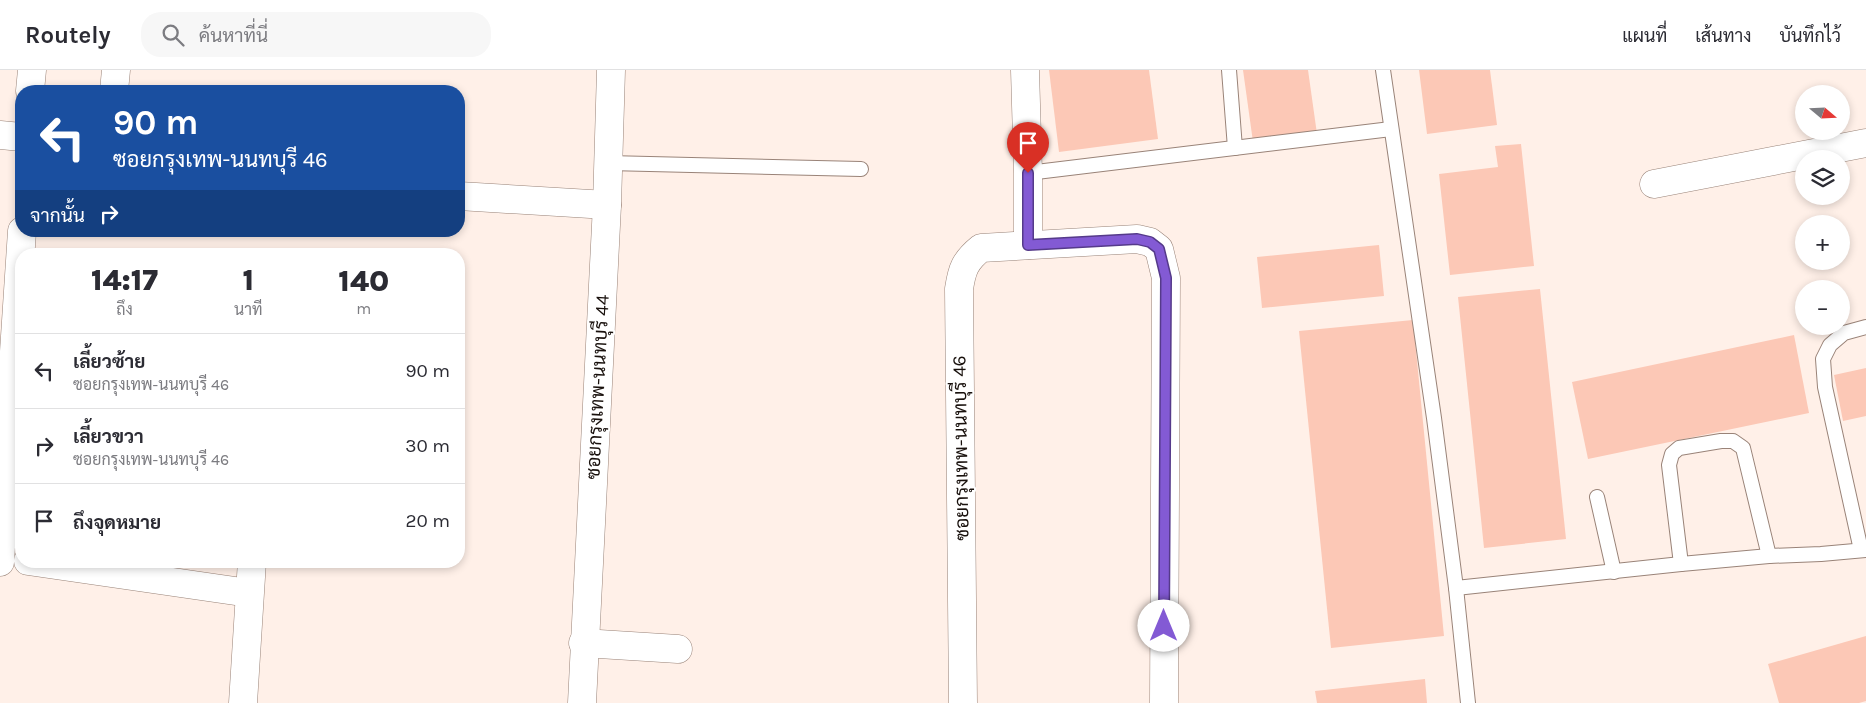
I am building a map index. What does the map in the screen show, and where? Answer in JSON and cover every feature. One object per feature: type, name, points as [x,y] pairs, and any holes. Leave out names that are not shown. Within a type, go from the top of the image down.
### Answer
[{"type":"street","points":[[31,85],[32,70]]},
{"type":"street","points":[[115,85],[116,70]]},
{"type":"street","name":"ซอยกรุงเทพ-นนทบุรี 44","points":[[582,703],[607,205],[611,70]]},
{"type":"street","points":[[1024,70],[1028,173],[1028,245]]},
{"type":"street","points":[[0,135],[15,136]]},
{"type":"street","points":[[1654,184],[1866,143]]},
{"type":"street","points":[[465,196],[607,205]]},
{"type":"street","name":"ซอยกรุงเทพ-นนทบุรี 46","points":[[963,703],[959,290],[962,270],[970,257],[981,248],[1137,239],[1150,242],[1159,249],[1166,278],[1164,703]]},
{"type":"street","points":[[0,562],[15,397]]},
{"type":"street","points":[[0,557],[15,559]]},
{"type":"street","points":[[76,568],[249,593]]},
{"type":"street","points":[[243,703],[251,568]]},
{"type":"street","points":[[584,643],[678,648]]},
{"type":"lane","points":[[1229,70],[1235,148]]},
{"type":"lane","points":[[1383,70],[1434,418],[1456,588],[1468,703]]},
{"type":"lane","points":[[1028,173],[1391,129]]},
{"type":"lane","points":[[608,163],[861,169]]},
{"type":"lane","points":[[1456,588],[1681,564],[1864,550],[1825,387],[1823,359],[1830,345],[1844,333],[1866,328]]},
{"type":"lane","points":[[1681,564],[1669,465],[1672,454],[1679,448],[1721,441],[1733,441],[1743,448],[1769,556]]},
{"type":"lane","points":[[1597,497],[1614,572]]},
{"type":"building","points":[[1049,70],[1149,70],[1158,139],[1059,152]]},
{"type":"building","points":[[1243,70],[1308,70],[1317,134],[1253,142]]},
{"type":"building","points":[[1419,70],[1490,70],[1497,125],[1427,134]]},
{"type":"building","points":[[1521,144],[1534,266],[1450,275],[1439,174],[1498,167],[1495,146]]},
{"type":"building","points":[[1379,245],[1384,296],[1262,308],[1257,257]]},
{"type":"building","points":[[1540,289],[1566,539],[1484,548],[1458,297]]},
{"type":"building","points":[[1413,320],[1444,636],[1331,648],[1299,331]]},
{"type":"building","points":[[1794,335],[1809,413],[1588,459],[1572,382]]},
{"type":"building","points":[[1866,368],[1866,416],[1843,421],[1834,375]]},
{"type":"building","points":[[1866,636],[1866,701],[1859,703],[1779,703],[1768,664]]},
{"type":"building","points":[[1425,679],[1427,703],[1317,703],[1315,691]]},
{"type":"route","points":[[1028,173],[1028,245],[1137,239],[1150,242],[1159,249],[1166,278],[1164,626]]}]
